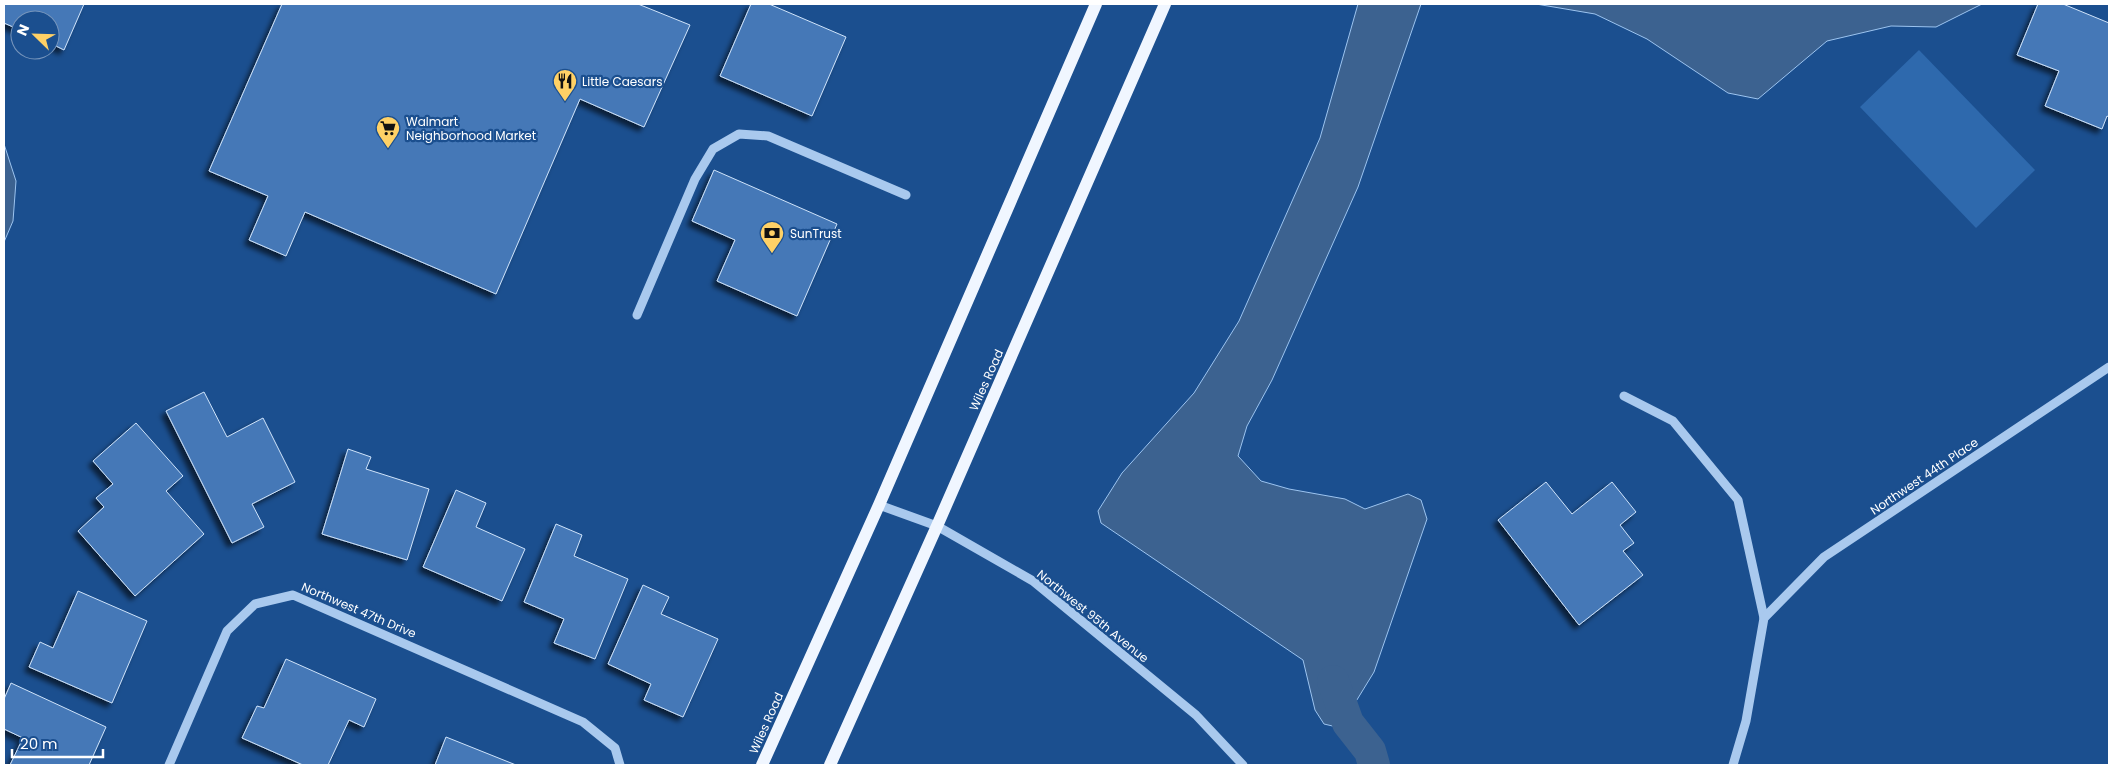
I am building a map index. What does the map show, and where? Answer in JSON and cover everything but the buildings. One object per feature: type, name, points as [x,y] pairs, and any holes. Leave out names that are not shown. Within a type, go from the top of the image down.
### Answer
[{"type":"main road","name":"Wiles Road","points":[[762,765],[879,505],[1096,4]]},
{"type":"main road","name":"Wiles Road","points":[[830,765],[937,526],[1165,4]]},
{"type":"street","points":[[637,315],[695,179],[713,149],[739,134],[768,136],[906,195]]},
{"type":"street","name":"Northwest 44th Place","points":[[1764,618],[1824,558],[2109,368]]},
{"type":"street","points":[[1624,396],[1673,421],[1738,500],[1764,618],[1746,721],[1733,765]]},
{"type":"street","name":"Northwest 95th Avenue","points":[[879,505],[937,526],[1032,581],[1196,715],[1243,765]]},
{"type":"street","name":"Northwest 47th Drive","points":[[169,765],[227,631],[255,604],[293,594],[583,722],[615,748],[620,765]]},
{"type":"shaded area","points":[[1358,4],[1421,4],[1358,187],[1272,380],[1247,426],[1238,456],[1261,481],[1289,489],[1345,499],[1365,509],[1408,494],[1421,500],[1427,519],[1374,672],[1355,703],[1348,723],[1341,728],[1324,724],[1315,710],[1303,660],[1101,523],[1098,511],[1122,473],[1194,393],[1239,321],[1320,138]]},
{"type":"shaded area","points":[[1536,4],[1982,4],[1936,27],[1891,26],[1827,41],[1758,99],[1728,93],[1647,39],[1595,14]]},
{"type":"shaded area","points":[[1919,50],[2035,170],[1976,228],[1860,107]]},
{"type":"shaded area","points":[[4,144],[16,181],[13,221],[4,242]]},
{"type":"waterway","points":[[1333,681],[1348,723],[1370,751],[1374,765]]},
{"type":"place","name":"Little Caesars","points":[[565,102]]},
{"type":"place","name":"Walmart Neighborhood Market","points":[[388,149]]},
{"type":"place","name":"SunTrust","points":[[772,254]]}]
